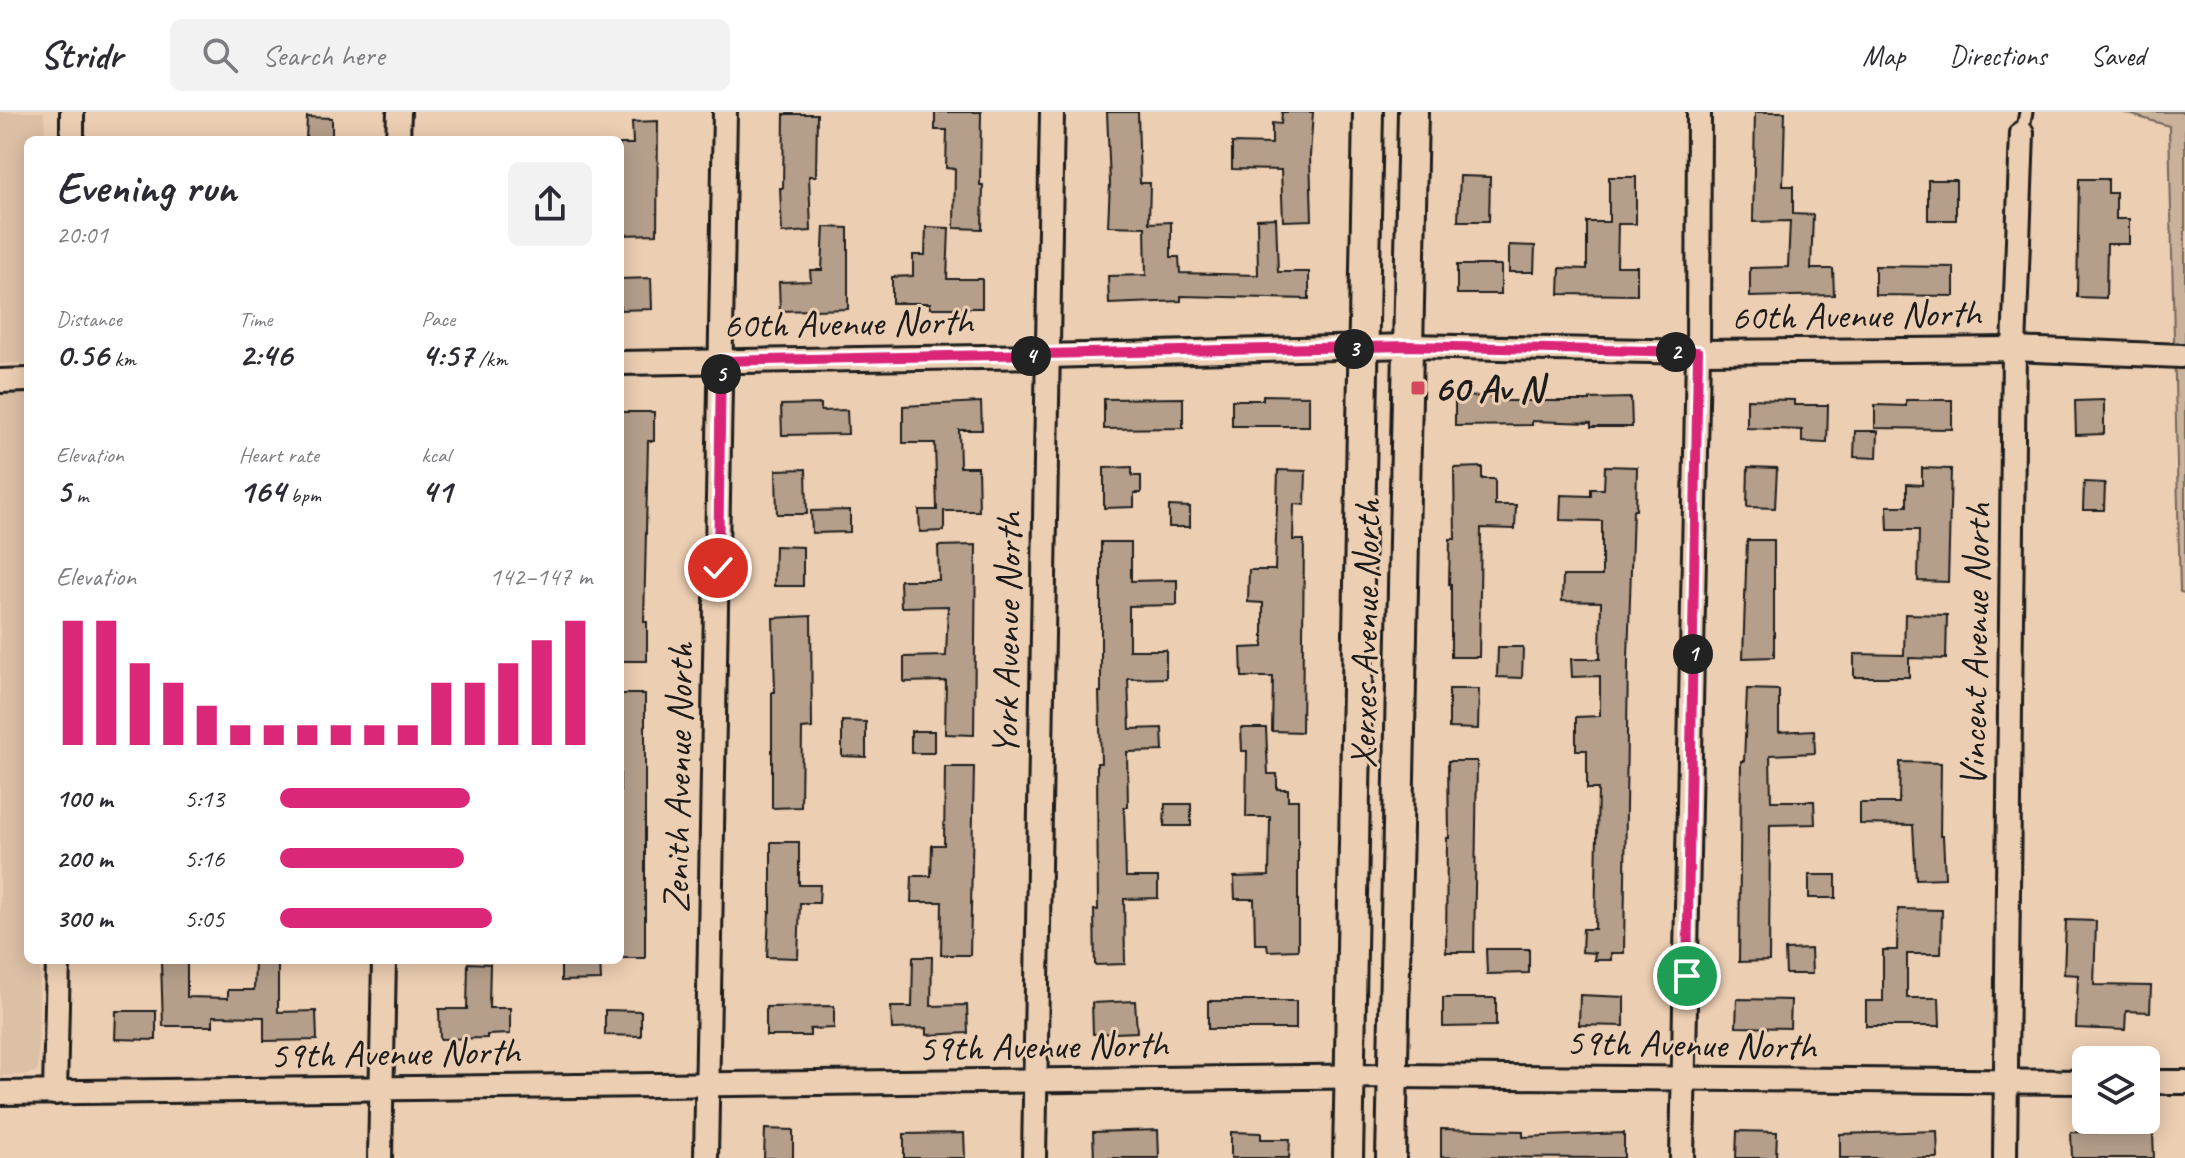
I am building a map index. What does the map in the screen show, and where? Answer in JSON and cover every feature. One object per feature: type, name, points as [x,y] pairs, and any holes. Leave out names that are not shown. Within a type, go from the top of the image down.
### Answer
[{"type":"street","points":[[72,112],[72,136]]},
{"type":"street","points":[[398,136],[399,112]]},
{"type":"street","name":"Zenith Avenue North","points":[[706,1158],[725,112]]},
{"type":"street","name":"York Avenue North","points":[[1034,1158],[1052,112]]},
{"type":"street","name":"Xerxes Avenue North","points":[[1348,1158],[1368,112]]},
{"type":"street","name":"Xerxes Avenue North","points":[[1391,1158],[1413,112]]},
{"type":"street","points":[[1682,1158],[1698,352],[1699,112]]},
{"type":"street","name":"Vincent Avenue North","points":[[2005,1158],[2014,349],[2024,122]]},
{"type":"street","name":"60th Avenue North","points":[[624,363],[1408,346],[1698,352],[2014,349],[2181,356]]},
{"type":"street","points":[[0,381],[24,380]]},
{"type":"street","points":[[55,1093],[58,964]]},
{"type":"street","points":[[380,1158],[384,964]]},
{"type":"street","name":"59th Avenue North","points":[[0,1093],[1394,1076],[2072,1082]]},
{"type":"street","points":[[2160,1082],[2185,1082]]},
{"type":"shaded area","points":[[0,112],[44,112],[45,136],[24,136],[24,363],[0,364]]},
{"type":"shaded area","points":[[2122,112],[2185,112],[2185,593],[2180,592],[2169,126]]},
{"type":"shaded area","points":[[24,391],[24,964],[40,964],[38,1070],[28,1075],[0,1076],[0,392]]},
{"type":"building","points":[[935,112],[981,112],[982,229],[954,228],[955,169],[946,168],[947,130],[935,130]]},
{"type":"building","points":[[1107,112],[1138,112],[1140,183],[1150,183],[1149,223],[1171,222],[1171,257],[1179,257],[1180,273],[1258,275],[1257,219],[1276,218],[1278,272],[1309,272],[1309,299],[1181,296],[1181,301],[1109,304],[1108,276],[1146,275],[1145,227],[1108,226]]},
{"type":"building","points":[[1282,112],[1313,112],[1310,156],[1312,220],[1283,221],[1281,170],[1232,169],[1232,143],[1272,144],[1272,123],[1281,124]]},
{"type":"building","points":[[1755,112],[1785,112],[1783,186],[1793,186],[1793,214],[1813,215],[1811,269],[1833,269],[1834,295],[1750,297],[1750,268],[1788,267],[1790,221],[1753,222]]},
{"type":"building","points":[[784,114],[817,114],[816,176],[809,176],[811,231],[782,233],[780,188],[783,188]]},
{"type":"building","points":[[307,117],[332,118],[332,136],[306,136]]},
{"type":"building","points":[[658,121],[657,234],[624,235],[624,144],[633,144],[632,122]]},
{"type":"building","points":[[1460,176],[1490,177],[1489,221],[1458,221]]},
{"type":"building","points":[[1609,177],[1636,177],[1636,224],[1618,224],[1617,266],[1637,266],[1637,295],[1559,294],[1560,268],[1587,269],[1587,222],[1609,222]]},
{"type":"building","points":[[2079,179],[2108,179],[2108,193],[2116,193],[2116,219],[2129,219],[2129,244],[2107,244],[2106,298],[2077,297]]},
{"type":"building","points":[[1928,180],[1956,180],[1956,220],[1928,220]]},
{"type":"building","points":[[824,227],[848,228],[848,309],[780,311],[779,282],[811,281],[810,270],[822,270]]},
{"type":"building","points":[[926,227],[949,228],[947,279],[982,279],[982,308],[930,308],[930,303],[892,303],[892,277],[913,276],[913,255],[925,255]]},
{"type":"building","points":[[1509,245],[1535,246],[1534,272],[1509,272]]},
{"type":"building","points":[[1457,265],[1501,265],[1501,294],[1457,294]]},
{"type":"building","points":[[1875,266],[1954,267],[1954,296],[1875,295]]},
{"type":"building","points":[[651,278],[652,309],[624,310],[624,279]]},
{"type":"building","points":[[1263,395],[1309,396],[1309,426],[1232,426],[1232,400],[1263,400]]},
{"type":"building","points":[[1501,396],[1501,401],[1631,398],[1632,427],[1591,427],[1591,423],[1532,421],[1532,425],[1455,426],[1455,397]]},
{"type":"building","points":[[1183,398],[1183,428],[1104,429],[1104,399]]},
{"type":"building","points":[[1747,399],[1794,400],[1794,405],[1828,405],[1827,443],[1802,442],[1802,430],[1747,428]]},
{"type":"building","points":[[1906,400],[1952,400],[1952,429],[1875,428],[1875,405],[1906,406]]},
{"type":"building","points":[[2104,400],[2104,434],[2076,435],[2075,401]]},
{"type":"building","points":[[981,402],[982,430],[959,430],[960,467],[978,467],[979,511],[944,511],[944,531],[920,532],[919,510],[937,510],[935,443],[903,443],[903,406]]},
{"type":"building","points":[[821,404],[821,411],[847,410],[848,434],[782,435],[781,405]]},
{"type":"building","points":[[624,412],[654,412],[654,441],[648,441],[644,622],[647,622],[647,661],[624,661]]},
{"type":"building","points":[[1855,431],[1878,431],[1877,458],[1854,457]]},
{"type":"building","points":[[1605,466],[1637,467],[1628,658],[1624,953],[1611,953],[1611,960],[1594,960],[1595,953],[1582,952],[1583,929],[1595,929],[1598,789],[1587,789],[1587,750],[1576,750],[1576,717],[1600,716],[1600,676],[1572,677],[1571,659],[1600,659],[1601,602],[1562,601],[1563,576],[1602,576],[1602,521],[1560,520],[1561,495],[1591,496],[1591,489],[1604,489]]},
{"type":"building","points":[[1132,467],[1132,476],[1141,476],[1141,493],[1134,493],[1134,507],[1104,508],[1104,468]]},
{"type":"building","points":[[1482,467],[1482,479],[1495,479],[1495,505],[1516,505],[1515,529],[1481,528],[1479,657],[1451,657],[1449,584],[1450,539],[1455,539],[1454,468]]},
{"type":"building","points":[[1748,467],[1777,468],[1775,508],[1747,507]]},
{"type":"building","points":[[1922,468],[1951,469],[1948,582],[1918,581],[1919,530],[1888,530],[1887,506],[1907,506],[1907,484],[1922,485]]},
{"type":"building","points":[[806,469],[807,514],[777,514],[776,470]]},
{"type":"building","points":[[1278,470],[1306,471],[1305,505],[1294,504],[1293,540],[1304,540],[1302,732],[1272,731],[1273,677],[1242,677],[1241,648],[1263,647],[1263,603],[1248,602],[1249,570],[1275,570]]},
{"type":"building","points":[[2084,482],[2105,483],[2104,510],[2083,510]]},
{"type":"building","points":[[1169,506],[1190,507],[1190,527],[1169,527]]},
{"type":"building","points":[[850,510],[850,532],[812,533],[811,511]]},
{"type":"building","points":[[1747,540],[1774,540],[1774,657],[1743,658]]},
{"type":"building","points":[[1101,542],[1131,542],[1131,581],[1177,580],[1177,605],[1129,606],[1129,650],[1166,650],[1166,678],[1128,679],[1130,729],[1162,728],[1163,751],[1127,752],[1128,807],[1124,807],[1126,877],[1158,877],[1158,898],[1124,899],[1125,964],[1095,965],[1094,910],[1098,910],[1097,763],[1101,763]]},
{"type":"building","points":[[976,545],[974,735],[945,734],[946,681],[904,682],[904,657],[946,656],[948,606],[901,607],[900,580],[939,580],[938,546]]},
{"type":"building","points":[[775,546],[803,547],[803,586],[774,586]]},
{"type":"building","points":[[1905,614],[1947,615],[1946,659],[1909,658],[1909,677],[1854,677],[1854,654],[1904,655]]},
{"type":"building","points":[[811,616],[812,728],[802,729],[801,807],[772,808],[773,618]]},
{"type":"building","points":[[1498,647],[1523,647],[1522,678],[1497,677]]},
{"type":"building","points":[[1449,689],[1479,689],[1478,729],[1449,728]]},
{"type":"building","points":[[1747,689],[1779,690],[1779,732],[1814,730],[1815,753],[1770,755],[1771,801],[1814,801],[1815,824],[1770,825],[1769,961],[1739,962],[1741,761],[1744,761]]},
{"type":"building","points":[[624,694],[645,694],[645,958],[624,958]]},
{"type":"building","points":[[842,721],[866,722],[866,757],[842,756]]},
{"type":"building","points":[[1241,728],[1266,728],[1268,774],[1277,774],[1277,789],[1288,789],[1288,800],[1298,800],[1298,950],[1268,951],[1267,944],[1255,944],[1254,899],[1235,899],[1234,877],[1269,876],[1270,817],[1246,817],[1247,751],[1242,751]]},
{"type":"building","points":[[911,731],[934,731],[934,753],[911,753]]},
{"type":"building","points":[[1448,761],[1477,761],[1474,952],[1446,952]]},
{"type":"building","points":[[1900,762],[1941,763],[1940,836],[1943,836],[1945,878],[1916,879],[1913,825],[1860,824],[1860,803],[1899,803]]},
{"type":"building","points":[[945,767],[974,767],[970,955],[941,955],[942,902],[911,902],[912,876],[931,876],[932,845],[944,845]]},
{"type":"building","points":[[1165,804],[1191,804],[1191,826],[1164,826]]},
{"type":"building","points":[[771,842],[799,842],[799,885],[820,885],[819,903],[800,903],[798,958],[767,957],[771,912]]},
{"type":"building","points":[[1809,875],[1836,875],[1836,898],[1809,898]]},
{"type":"building","points":[[1898,909],[1942,910],[1941,954],[1907,954],[1907,998],[1939,998],[1940,1026],[1866,1026],[1866,1001],[1883,1001],[1883,950],[1897,950]]},
{"type":"building","points":[[2066,920],[2096,921],[2094,985],[2151,986],[2150,1012],[2126,1011],[2125,1030],[2076,1028],[2078,975],[2064,974]]},
{"type":"building","points":[[1486,949],[1529,949],[1529,973],[1487,974]]},
{"type":"building","points":[[1811,949],[1812,974],[1786,974],[1785,950]]},
{"type":"building","points":[[913,957],[932,957],[931,1006],[967,1005],[968,1033],[927,1035],[927,1028],[892,1029],[891,1007],[912,1007]]},
{"type":"building","points":[[161,964],[187,964],[187,997],[228,998],[228,990],[254,990],[255,964],[278,964],[278,1012],[316,1011],[317,1040],[264,1041],[264,1017],[213,1016],[213,1026],[163,1026]]},
{"type":"building","points":[[468,964],[490,964],[489,1008],[510,1008],[510,1034],[440,1039],[439,1009],[467,1009]]},
{"type":"building","points":[[561,964],[600,964],[601,980],[561,981]]},
{"type":"building","points":[[1580,995],[1624,997],[1624,1026],[1579,1025]]},
{"type":"building","points":[[1443,998],[1496,998],[1496,1026],[1443,1027]]},
{"type":"building","points":[[1737,999],[1791,1000],[1790,1028],[1736,1027]]},
{"type":"building","points":[[1135,1001],[1137,1032],[1093,1034],[1092,1003]]},
{"type":"building","points":[[1208,1001],[1296,1001],[1296,1029],[1208,1029]]},
{"type":"building","points":[[834,1006],[834,1028],[810,1029],[810,1036],[766,1036],[766,1007]]},
{"type":"building","points":[[605,1010],[641,1011],[641,1036],[605,1035]]},
{"type":"building","points":[[116,1011],[156,1011],[156,1040],[115,1039]]},
{"type":"building","points":[[765,1129],[793,1130],[793,1158],[764,1158]]},
{"type":"building","points":[[1441,1129],[1523,1131],[1523,1137],[1624,1133],[1624,1158],[1441,1157]]},
{"type":"building","points":[[1158,1130],[1159,1158],[1094,1158],[1093,1132]]},
{"type":"building","points":[[1737,1131],[1777,1132],[1776,1158],[1736,1158]]},
{"type":"building","points":[[1937,1131],[1938,1158],[1840,1158],[1840,1134]]},
{"type":"building","points":[[1231,1132],[1261,1133],[1261,1139],[1290,1139],[1289,1158],[1231,1158]]},
{"type":"building","points":[[2071,1132],[2153,1134],[2154,1158],[2072,1158]]},
{"type":"building","points":[[964,1133],[965,1158],[904,1158],[904,1134]]},
{"type":"place","name":"60 Av N","points":[[1418,388]]},
{"type":"route","points":[[718,568],[721,361],[1408,346],[1698,352],[1687,976]]}]
